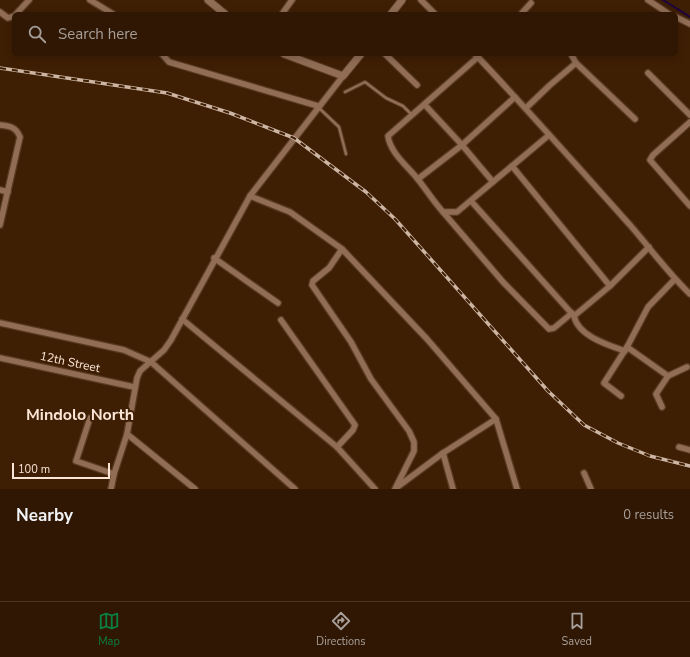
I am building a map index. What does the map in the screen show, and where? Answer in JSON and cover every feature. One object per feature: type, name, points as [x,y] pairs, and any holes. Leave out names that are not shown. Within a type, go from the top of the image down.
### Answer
[{"type":"street","points":[[18,12],[29,0]]},
{"type":"street","points":[[90,0],[110,12]]},
{"type":"street","points":[[208,0],[223,12]]},
{"type":"street","points":[[283,12],[292,0]]},
{"type":"street","points":[[393,12],[402,0]]},
{"type":"street","points":[[421,0],[433,12]]},
{"type":"street","points":[[648,0],[666,12]]},
{"type":"street","points":[[523,12],[531,3]]},
{"type":"street","points":[[0,12],[8,18],[12,17]]},
{"type":"street","points":[[678,19],[690,24]]},
{"type":"street","points":[[164,56],[169,62],[318,106]]},
{"type":"street","points":[[289,56],[343,76]]},
{"type":"street","points":[[111,489],[114,474],[127,434],[134,387],[140,371],[164,350],[214,258],[250,196],[318,106],[359,56]]},
{"type":"street","points":[[387,56],[417,85]]},
{"type":"street","points":[[649,247],[610,286],[552,329],[549,329],[503,282],[429,197],[418,179],[394,151],[389,143],[388,136],[424,105],[476,56],[526,108],[649,247],[675,280],[690,294]]},
{"type":"street","points":[[572,56],[576,63],[635,119]]},
{"type":"street","points":[[526,108],[550,84],[576,63]]},
{"type":"street","points":[[648,73],[690,115]]},
{"type":"street","points":[[418,179],[462,145],[515,97]]},
{"type":"street","points":[[424,105],[462,145],[493,182]]},
{"type":"street","points":[[690,122],[652,155],[650,160],[690,206]]},
{"type":"street","points":[[0,125],[12,126],[18,131],[20,137],[0,225]]},
{"type":"street","points":[[443,212],[457,212],[549,135]]},
{"type":"street","points":[[512,166],[610,286]]},
{"type":"street","points":[[0,190],[8,192]]},
{"type":"street","points":[[250,196],[290,212],[342,249],[427,339],[496,419],[517,489]]},
{"type":"street","points":[[471,201],[573,314],[578,327],[584,332],[603,342],[626,349],[668,376]]},
{"type":"street","points":[[342,249],[329,268],[313,281],[312,284],[351,342],[371,379],[409,431],[414,442],[414,451],[395,489]]},
{"type":"street","points":[[214,258],[278,303]]},
{"type":"street","points":[[621,396],[604,383],[626,349],[648,307],[675,280]]},
{"type":"street","points":[[182,319],[337,447],[375,489]]},
{"type":"street","points":[[281,320],[355,425],[353,430],[337,447]]},
{"type":"street","points":[[0,323],[124,350],[151,362],[295,489]]},
{"type":"street","name":"12th Street","points":[[0,358],[134,387]]},
{"type":"street","points":[[662,408],[656,394],[668,376],[687,367]]},
{"type":"street","points":[[90,418],[76,461],[114,474]]},
{"type":"street","points":[[395,489],[480,427],[496,419]]},
{"type":"street","points":[[127,434],[195,489]]},
{"type":"street","points":[[679,447],[690,450]]},
{"type":"street","points":[[443,453],[453,489]]},
{"type":"street","points":[[584,473],[591,489]]},
{"type":"lane","points":[[345,92],[365,82],[386,98],[403,106],[412,115]]},
{"type":"lane","points":[[318,106],[339,127],[346,154]]},
{"type":"waterway","points":[[663,0],[690,17]]},
{"type":"railway","points":[[0,68],[167,93],[230,113],[294,138],[366,192],[395,219],[548,391],[584,425],[618,443],[650,456],[690,466]]},
{"type":"district","name":"Mindolo North","points":[[80,415]]}]
